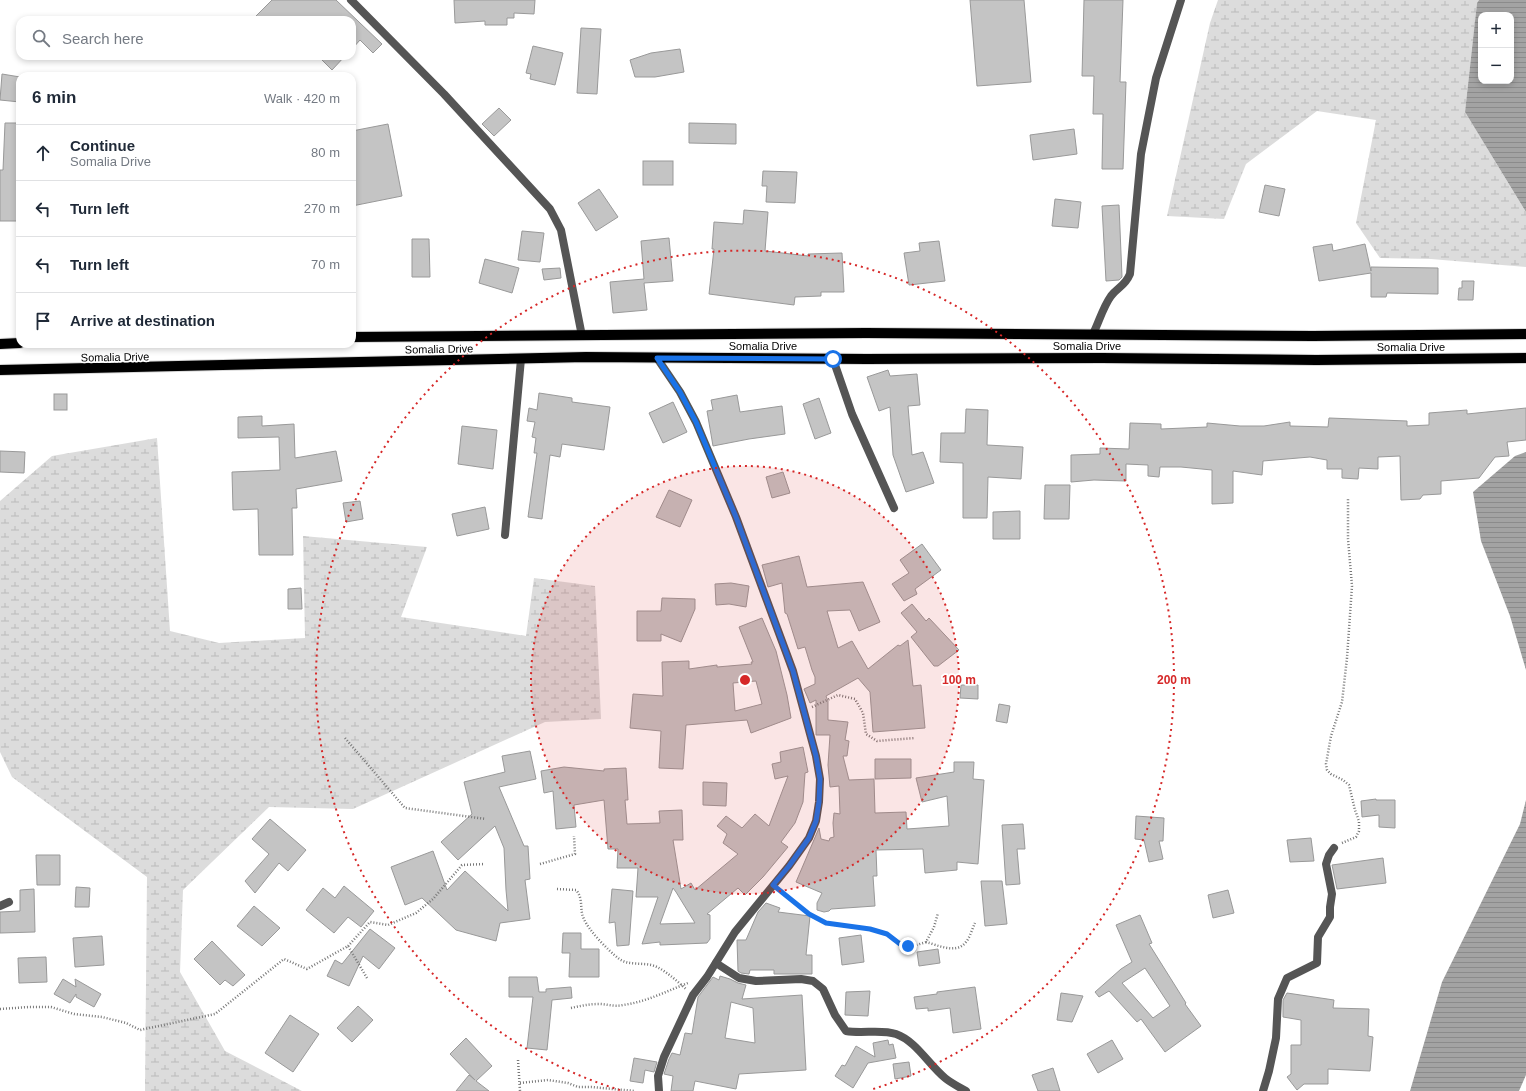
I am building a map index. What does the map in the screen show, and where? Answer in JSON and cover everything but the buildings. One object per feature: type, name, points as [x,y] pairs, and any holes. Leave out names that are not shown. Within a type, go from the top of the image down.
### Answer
[{"type":"main road","name":"Somalia Drive","points":[[356,337],[850,334],[1313,336],[1526,334]]},
{"type":"main road","points":[[0,344],[16,343]]},
{"type":"main road","name":"Somalia Drive","points":[[0,370],[521,359],[1102,358],[1324,360],[1526,358]]},
{"type":"street","points":[[351,0],[444,94],[550,209],[561,230],[582,336]]},
{"type":"street","points":[[1093,334],[1106,304],[1112,295],[1127,281],[1130,274],[1141,154],[1156,78],[1181,0]]},
{"type":"street","points":[[657,358],[680,392],[696,422],[736,517],[793,671],[816,756],[820,779],[816,821],[809,838],[789,866],[735,932],[694,995],[664,1057],[658,1076],[659,1091]]},
{"type":"street","points":[[505,535],[521,359]]},
{"type":"street","points":[[833,359],[852,414],[894,508]]},
{"type":"street","points":[[1263,1091],[1276,1038],[1278,999],[1287,978],[1318,963],[1318,937],[1330,917],[1332,894],[1326,864],[1329,855],[1334,848]]},
{"type":"street","points":[[0,906],[8,902]]},
{"type":"street","points":[[716,962],[739,978],[756,982],[801,979],[813,981],[823,988],[835,1015],[846,1031],[857,1033],[876,1032],[896,1034],[911,1044],[945,1078],[966,1091]]},
{"type":"path","points":[[1334,848],[1343,842],[1356,837],[1359,826],[1349,785],[1331,774],[1326,764],[1331,736],[1342,702],[1349,639],[1352,586],[1348,539],[1348,499]]},
{"type":"path","points":[[804,710],[838,695],[855,699],[863,713],[866,734],[877,741],[915,738]]},
{"type":"path","points":[[345,738],[405,808],[486,819]]},
{"type":"path","points":[[540,864],[575,854],[574,836]]},
{"type":"path","points":[[0,1009],[51,1007],[74,1014],[102,1017],[140,1030],[215,1014],[284,959],[307,969],[348,946],[370,922],[388,925],[416,913],[433,899],[462,865],[485,864]]},
{"type":"path","points":[[773,885],[809,914],[826,923],[870,929],[887,934],[900,944],[908,946],[926,942],[951,948],[961,947],[966,943],[975,923]]},
{"type":"path","points":[[557,889],[576,890],[582,899],[583,918],[590,930],[618,958],[626,963],[641,963],[656,967],[694,995]]},
{"type":"path","points":[[926,942],[934,927],[938,913]]},
{"type":"path","points":[[348,946],[367,978]]},
{"type":"path","points":[[571,1008],[588,1004],[610,1006],[624,1005],[644,1000],[707,977]]},
{"type":"path","points":[[518,1060],[520,1091]]},
{"type":"path","points":[[520,1083],[548,1080],[568,1083],[578,1087],[635,1091]]},
{"type":"green space","points":[[1218,0],[1479,0],[1477,3],[1465,112],[1526,212],[1526,267],[1431,259],[1380,258],[1356,223],[1376,120],[1317,111],[1246,164],[1224,219],[1167,216],[1210,23]]},
{"type":"green space","points":[[157,438],[170,631],[219,643],[305,638],[303,536],[427,547],[401,617],[526,636],[534,578],[595,586],[601,719],[545,722],[353,809],[269,807],[183,890],[180,972],[225,1051],[302,1091],[145,1091],[147,877],[12,777],[0,752],[0,501],[52,456]]},
{"type":"shaded area","points":[[1479,0],[1526,0],[1526,212],[1465,112],[1477,3]]},
{"type":"shaded area","points":[[1526,452],[1526,670],[1510,616],[1481,541],[1473,492],[1515,456]]},
{"type":"shaded area","points":[[1526,800],[1526,1075],[1519,1091],[1410,1091],[1442,982],[1520,824]]},
{"type":"route","points":[[833,359],[657,358],[680,392],[696,422],[736,517],[765,599],[793,671],[816,756],[820,779],[816,821],[809,838],[773,885],[809,914],[826,923],[870,929],[887,934],[900,944],[908,946]]}]
